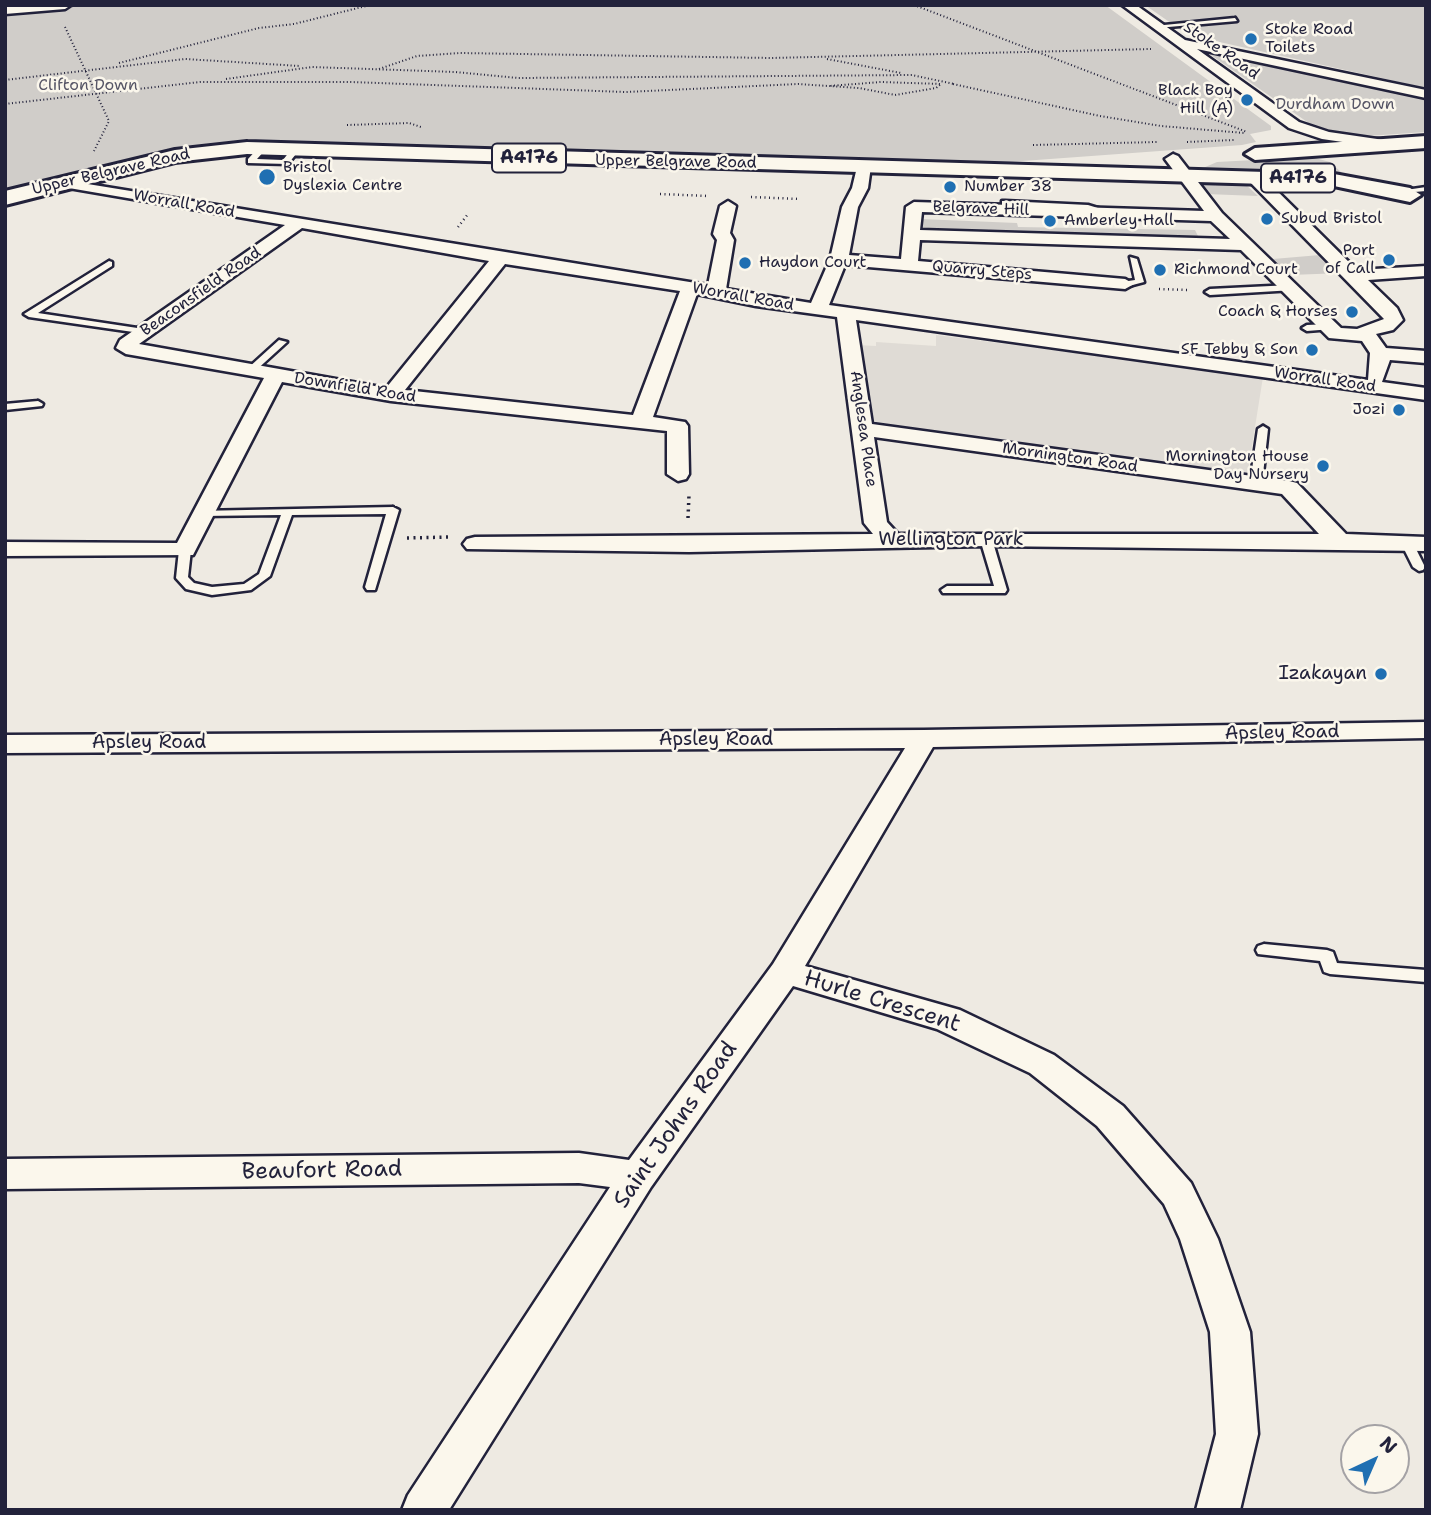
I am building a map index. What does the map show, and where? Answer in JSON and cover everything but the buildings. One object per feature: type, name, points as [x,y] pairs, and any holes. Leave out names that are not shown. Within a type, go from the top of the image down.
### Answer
[{"type":"main road","name":"Upper Belgrave Road","points":[[1178,167],[1231,155],[1426,142]]},
{"type":"main road","name":"Upper Belgrave Road","points":[[5,198],[197,152],[263,148],[863,166],[1058,170],[1178,167],[1255,178],[1335,180],[1416,195]]},
{"type":"main road","points":[[1330,150],[1416,195]]},
{"type":"street","points":[[5,10],[64,5]]},
{"type":"street","name":"Stoke Road","points":[[1128,5],[1330,150]]},
{"type":"street","points":[[1175,40],[1426,94]]},
{"type":"street","name":"Stoke Road","points":[[1296,128],[1327,136],[1384,144]]},
{"type":"street","points":[[1264,153],[1289,143],[1296,128]]},
{"type":"street","points":[[818,309],[839,258],[850,207],[860,188],[863,166]]},
{"type":"street","points":[[1178,167],[1216,216],[1328,327],[1336,334],[1366,335]]},
{"type":"street","points":[[1255,178],[1357,275],[1394,320],[1386,326],[1365,331],[1380,353],[1381,365],[1376,377]]},
{"type":"street","name":"Worrall Road","points":[[63,183],[501,258],[690,287],[756,301],[1426,394]]},
{"type":"street","points":[[716,292],[726,240],[721,234],[728,206]]},
{"type":"street","name":"Belgrave Hill","points":[[913,235],[914,207],[1216,216]]},
{"type":"street","name":"Beaconsfield Road","points":[[275,376],[126,348],[144,332],[299,223]]},
{"type":"street","points":[[909,265],[913,235],[1247,245]]},
{"type":"street","points":[[391,395],[501,258]]},
{"type":"street","name":"Quarry Steps","points":[[839,258],[1125,284]]},
{"type":"street","points":[[1357,275],[1426,271]]},
{"type":"street","points":[[640,423],[690,287]]},
{"type":"street","name":"Anglesea Place","points":[[846,313],[876,523],[891,540]]},
{"type":"street","points":[[1380,353],[1426,357]]},
{"type":"street","name":"Downfield Road","points":[[185,550],[275,376],[391,395],[678,426],[678,474]]},
{"type":"street","name":"Mornington Road","points":[[861,429],[1289,488],[1339,541]]},
{"type":"street","name":"Wellington Park","points":[[475,544],[689,545],[986,539],[1416,543]]},
{"type":"street","points":[[5,549],[185,550]]},
{"type":"street","name":"Apsley Road","points":[[5,744],[925,739],[1426,730]]},
{"type":"street","name":"Saint Johns Road","points":[[424,1510],[638,1176],[785,972],[925,739]]},
{"type":"street","name":"Hurle Crescent","points":[[785,972],[948,1019],[1042,1064],[1110,1115],[1178,1194],[1199,1240],[1230,1332],[1237,1434],[1218,1510]]},
{"type":"street","name":"Beaufort Road","points":[[5,1174],[579,1168],[638,1176]]},
{"type":"lane","points":[[1157,26],[1235,20]]},
{"type":"lane","points":[[1005,203],[1088,206],[1110,213]]},
{"type":"lane","points":[[1125,284],[1140,282],[1133,259]]},
{"type":"lane","points":[[109,264],[29,314],[144,332]]},
{"type":"lane","points":[[1210,292],[1291,288]]},
{"type":"lane","points":[[1307,328],[1328,327]]},
{"type":"lane","points":[[250,371],[282,342]]},
{"type":"lane","points":[[5,407],[38,404]]},
{"type":"lane","points":[[1256,484],[1266,437]]},
{"type":"lane","points":[[202,513],[393,510],[371,587]]},
{"type":"lane","points":[[185,550],[182,578],[190,586],[212,591],[247,587],[264,576],[288,512]]},
{"type":"lane","points":[[947,590],[1001,590],[986,539]]},
{"type":"lane","points":[[1416,543],[1419,567]]},
{"type":"lane","points":[[1264,950],[1327,956],[1330,968],[1426,976]]},
{"type":"path","points":[[64,5],[65,29],[109,121],[92,156]]},
{"type":"path","points":[[101,67],[259,28],[294,24],[370,5]]},
{"type":"path","points":[[815,57],[1100,116],[1161,126],[1251,133],[914,5]]},
{"type":"path","points":[[379,69],[417,56],[460,53],[815,57],[1122,48],[1191,50]]},
{"type":"path","points":[[5,80],[101,67],[184,60],[455,72],[517,78],[912,75]]},
{"type":"path","points":[[5,104],[95,92],[208,82],[312,66]]},
{"type":"path","points":[[208,82],[351,82],[583,91],[772,84],[829,86],[895,95],[936,88],[941,84]]},
{"type":"path","points":[[829,86],[881,82],[954,84]]},
{"type":"path","points":[[1158,289],[1210,292]]},
{"type":"path","points":[[678,474],[690,475],[689,545]]},
{"type":"shaded area","points":[[936,335],[1263,377],[1247,477],[873,422],[857,345],[876,346],[876,342],[936,346]]},
{"type":"green space","name":"Clifton Down","points":[[5,5],[1105,5],[1271,126],[1271,130],[1250,134],[1256,142],[1242,145],[1009,162],[866,161],[245,143],[157,155],[5,190]]},
{"type":"green space","name":"Durdham Down","points":[[1145,5],[1426,5],[1426,88],[1188,35]]},
{"type":"green space","name":"Durdham Down","points":[[1211,51],[1426,97],[1426,132],[1367,136],[1313,126],[1208,53]]},
{"type":"green space","points":[[1311,157],[1330,162],[1342,173],[1217,172],[1203,168],[1217,162]]},
{"type":"green space","points":[[1198,184],[1245,184],[1258,196],[1206,194]]},
{"type":"green space","points":[[920,219],[1017,223],[1018,227],[1195,230],[1198,236],[1187,236],[1188,240],[919,231]]},
{"type":"green space","points":[[1320,255],[1343,273],[1290,275],[1273,259]]},
{"type":"place","name":"Stoke Road Toilets","points":[[1251,39]]},
{"type":"place","name":"Black Boy Hill (A)","points":[[1247,100]]},
{"type":"place","name":"Bristol Dyslexia Centre","points":[[267,177]]},
{"type":"place","name":"Number 38","points":[[950,187]]},
{"type":"place","name":"Subud Bristol","points":[[1267,219]]},
{"type":"place","name":"Amberley Hall","points":[[1050,221]]},
{"type":"place","name":"Port of Call","points":[[1389,260]]},
{"type":"place","name":"Haydon Court","points":[[745,263]]},
{"type":"place","name":"Richmond Court","points":[[1160,270]]},
{"type":"place","name":"Coach & Horses","points":[[1352,312]]},
{"type":"place","name":"SF Tebby & Son","points":[[1312,350]]},
{"type":"place","name":"Jozi","points":[[1399,410]]},
{"type":"place","name":"Mornington House Day Nursery","points":[[1323,466]]},
{"type":"place","name":"Izakayan","points":[[1381,674]]}]
